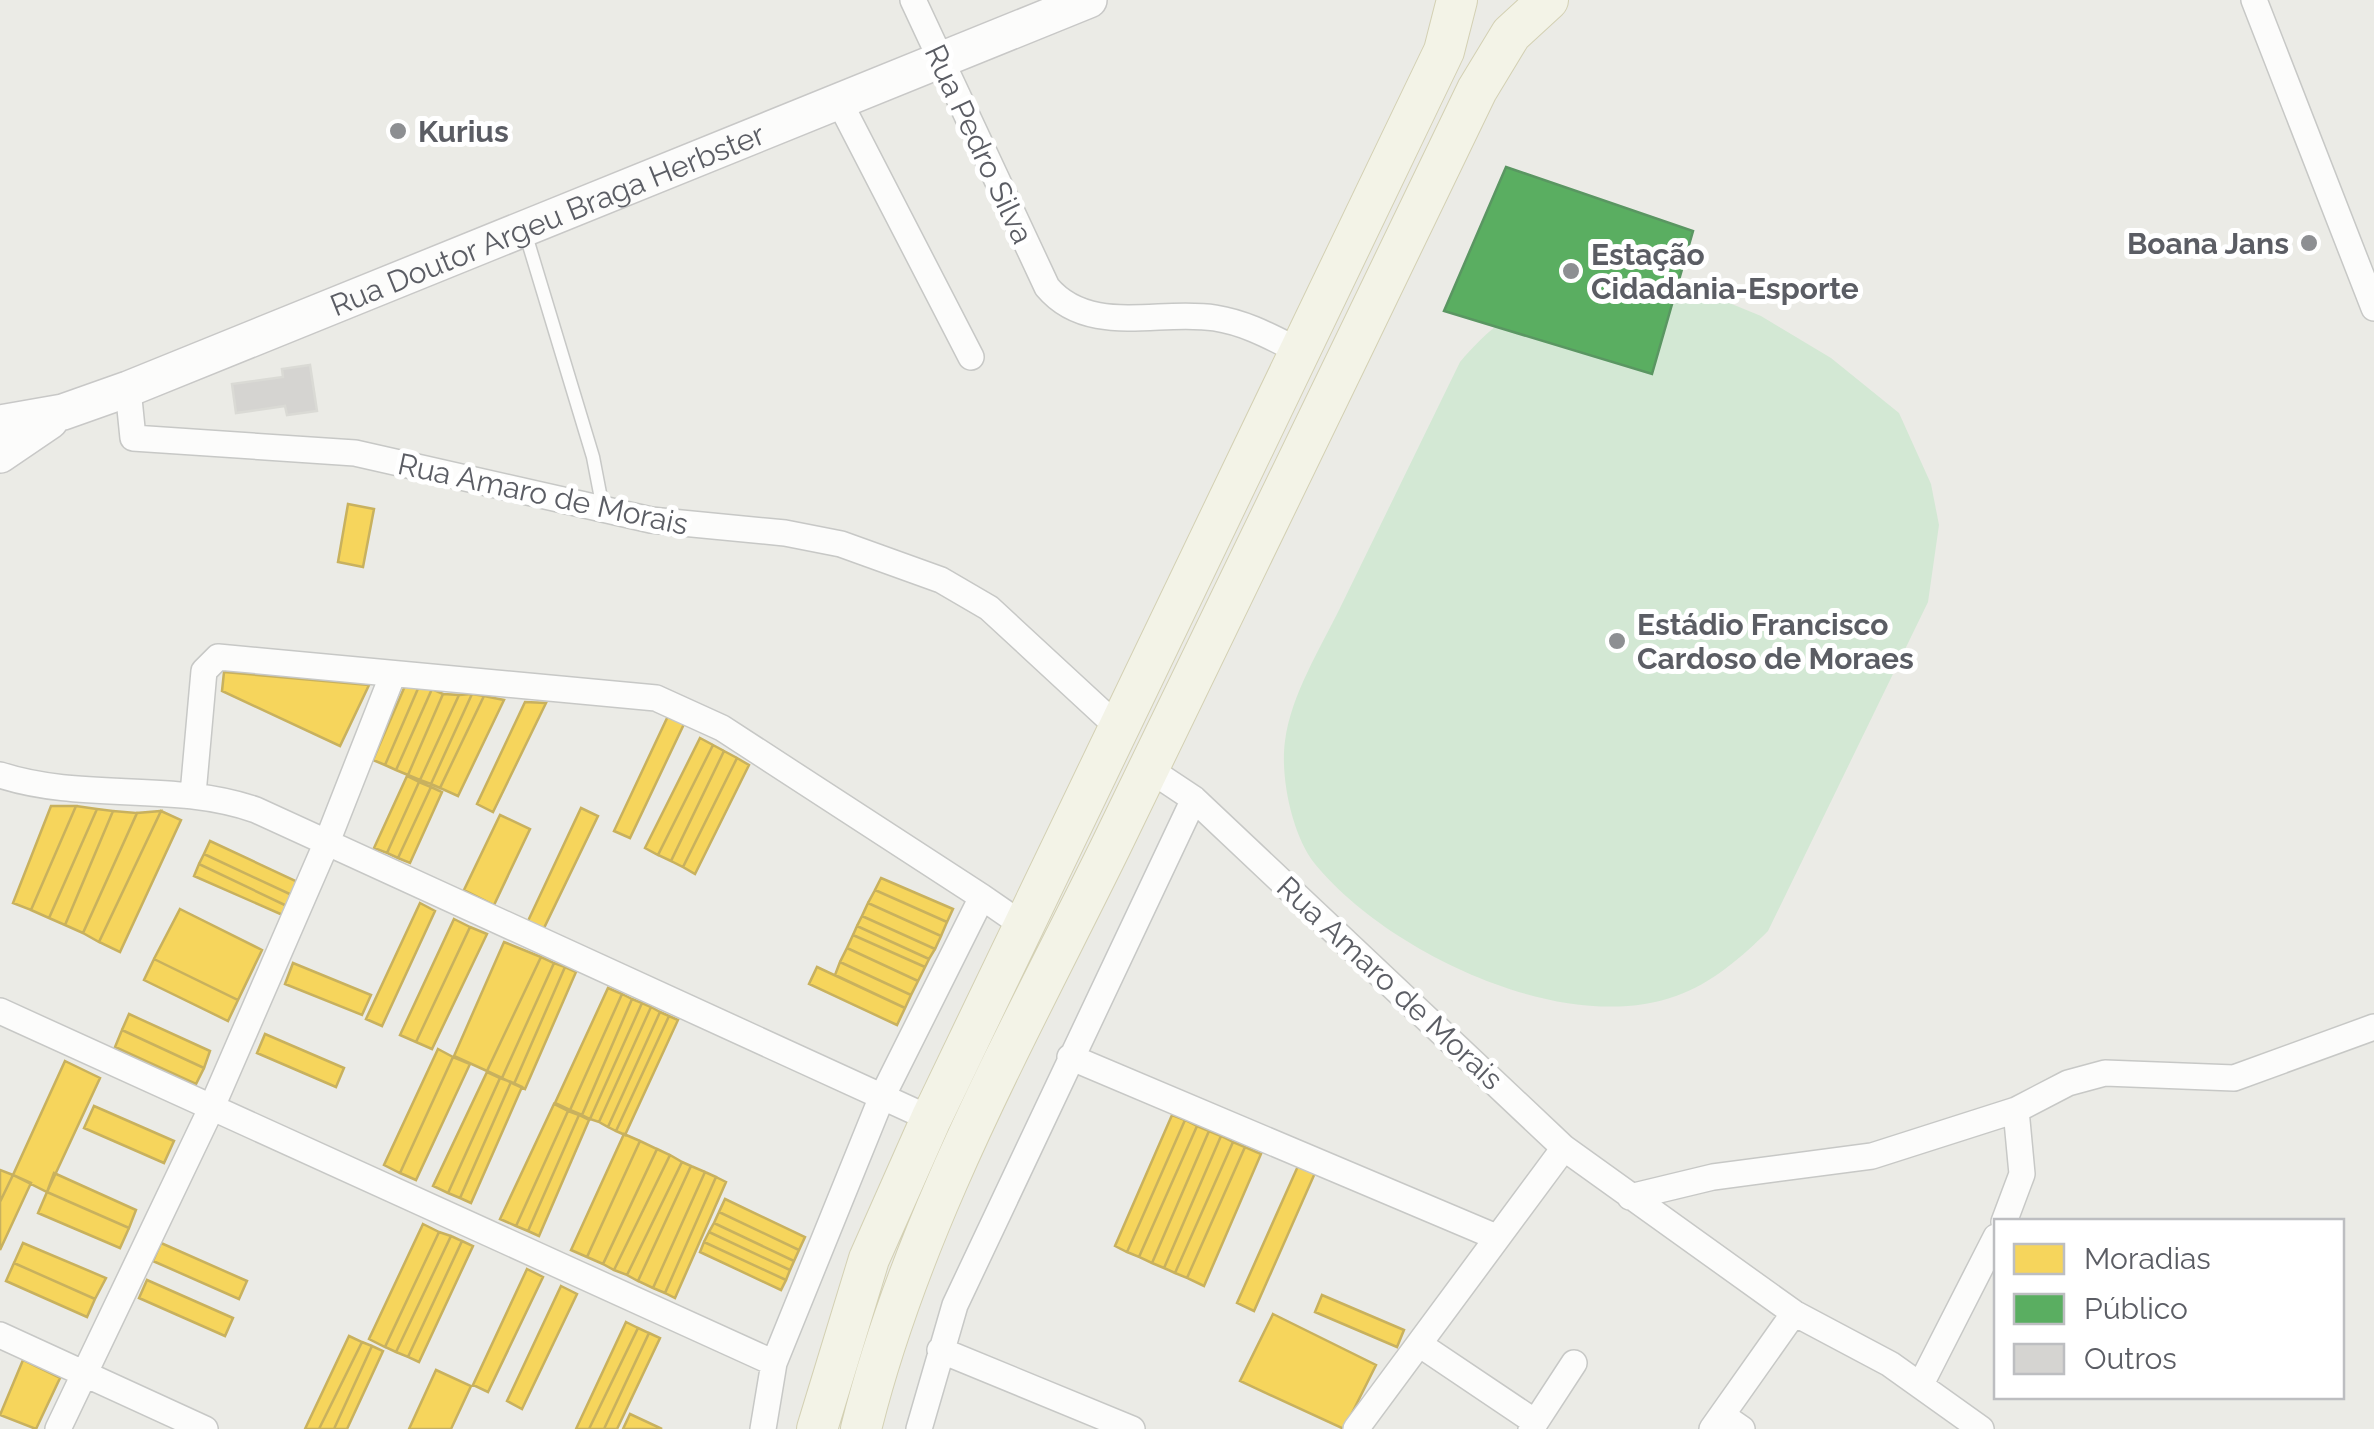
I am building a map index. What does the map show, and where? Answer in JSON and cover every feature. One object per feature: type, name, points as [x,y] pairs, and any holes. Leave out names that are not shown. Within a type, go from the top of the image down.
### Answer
[{"type":"main road","points":[[817,1429],[869,1260],[931,1120],[1444,51],[1457,0]]},
{"type":"main road","points":[[861,1429],[889,1328],[939,1201],[1477,90],[1511,34],[1548,0]]},
{"type":"street","name":"Rua Pedro Silva","points":[[913,0],[1046,286],[1069,306],[1096,315],[1141,320],[1212,317],[1258,330],[1301,352]]},
{"type":"street","name":"Rua Doutor Argeu Braga Herbster","points":[[0,424],[63,412],[128,389],[1090,0]]},
{"type":"street","points":[[2254,0],[2374,308]]},
{"type":"street","points":[[840,103],[971,358]]},
{"type":"street","name":"Rua Amaro de Morais","points":[[128,389],[133,438],[355,452],[695,528],[786,533],[841,544],[942,580],[990,608],[1121,730]]},
{"type":"street","points":[[0,436],[63,412]]},
{"type":"street","points":[[0,455],[63,412]]},
{"type":"street","points":[[193,794],[204,671],[212,660],[656,698],[722,728],[1024,926]]},
{"type":"street","points":[[58,1429],[210,1109],[327,842],[393,674]]},
{"type":"street","name":"Rua Amaro de Morais","points":[[1149,769],[1194,800],[1564,1148],[1794,1313],[1921,1384],[1981,1429]]},
{"type":"street","points":[[0,776],[226,800],[327,842],[931,1120]]},
{"type":"street","points":[[919,1429],[955,1305],[1194,800]]},
{"type":"street","points":[[764,1429],[774,1363],[881,1099],[982,897]]},
{"type":"street","points":[[0,1010],[774,1363]]},
{"type":"street","points":[[1630,1197],[1712,1176],[1872,1156],[2016,1110],[2068,1083],[2105,1072],[2234,1078],[2374,1026]]},
{"type":"street","points":[[1070,1057],[1496,1237]]},
{"type":"street","points":[[2005,1219],[2022,1174],[2016,1110]]},
{"type":"street","points":[[1356,1429],[1564,1148]]},
{"type":"street","points":[[1921,1384],[1994,1241]]},
{"type":"street","points":[[1726,1424],[1794,1313]]},
{"type":"street","points":[[0,1335],[206,1429]]},
{"type":"street","points":[[1418,1344],[1533,1425],[1574,1364]]},
{"type":"street","points":[[940,1350],[1132,1429]]},
{"type":"lane","points":[[525,230],[593,457],[603,509]]},
{"type":"green space","name":"Estádio Francisco Cardoso de Moraes","points":[[1640,278],[1722,300],[1761,316],[1831,358],[1899,413],[1931,484],[1939,525],[1928,602],[1768,931],[1725,969],[1676,996],[1631,1006],[1582,1005],[1532,995],[1480,978],[1386,928],[1347,897],[1315,864],[1300,838],[1286,788],[1285,741],[1307,673],[1460,362],[1482,338],[1521,309],[1561,294]]},
{"type":"building: Moradias","points":[[348,504],[374,509],[363,567],[338,562]]},
{"type":"building: Moradias","points":[[224,672],[369,685],[340,746],[222,691]]},
{"type":"building: Moradias","points":[[408,679],[420,684],[385,765],[373,760]]},
{"type":"building: Moradias","points":[[420,684],[432,689],[396,770],[385,765]]},
{"type":"building: Moradias","points":[[432,689],[443,694],[408,775],[396,770]]},
{"type":"building: Moradias","points":[[443,694],[459,695],[420,780],[408,775]]},
{"type":"building: Moradias","points":[[472,694],[484,696],[440,788],[431,784]]},
{"type":"building: Moradias","points":[[472,694],[431,784],[420,780],[459,695]]},
{"type":"building: Moradias","points":[[484,696],[504,700],[458,796],[440,788]]},
{"type":"building: Moradias","points":[[525,702],[546,703],[493,812],[477,804]]},
{"type":"building: Moradias","points":[[668,716],[684,724],[630,838],[614,831]]},
{"type":"building: Moradias","points":[[700,738],[713,745],[658,855],[645,848]]},
{"type":"building: Moradias","points":[[713,745],[724,751],[671,861],[658,855]]},
{"type":"building: Moradias","points":[[724,751],[737,758],[683,867],[671,861]]},
{"type":"building: Moradias","points":[[737,758],[749,765],[695,874],[683,867]]},
{"type":"building: Moradias","points":[[407,776],[419,782],[387,853],[374,848]]},
{"type":"building: Moradias","points":[[419,782],[431,787],[398,858],[387,853]]},
{"type":"building: Moradias","points":[[431,787],[442,792],[410,863],[398,858]]},
{"type":"building: Moradias","points":[[51,806],[76,806],[31,910],[13,903]]},
{"type":"building: Moradias","points":[[76,806],[97,809],[49,918],[31,910]]},
{"type":"building: Moradias","points":[[581,808],[598,816],[543,930],[527,923]]},
{"type":"building: Moradias","points":[[97,809],[113,811],[65,925],[49,918]]},
{"type":"building: Moradias","points":[[113,811],[137,813],[83,933],[65,925]]},
{"type":"building: Moradias","points":[[161,811],[181,820],[120,952],[99,942]]},
{"type":"building: Moradias","points":[[161,811],[99,942],[83,933],[137,813]]},
{"type":"building: Moradias","points":[[500,815],[530,829],[494,905],[464,890]]},
{"type":"building: Moradias","points":[[210,841],[300,883],[294,896],[204,854]]},
{"type":"building: Moradias","points":[[204,854],[294,896],[289,907],[199,864]]},
{"type":"building: Moradias","points":[[199,864],[289,907],[285,916],[194,876]]},
{"type":"building: Moradias","points":[[881,878],[953,909],[947,922],[875,890]]},
{"type":"building: Moradias","points":[[875,890],[947,922],[941,936],[868,903]]},
{"type":"building: Moradias","points":[[420,903],[435,911],[382,1026],[366,1019]]},
{"type":"building: Moradias","points":[[868,903],[941,936],[935,949],[862,916]]},
{"type":"building: Moradias","points":[[180,909],[262,950],[238,1000],[154,959]]},
{"type":"building: Moradias","points":[[862,916],[935,949],[929,959],[857,926]]},
{"type":"building: Moradias","points":[[454,919],[470,927],[416,1042],[400,1035]]},
{"type":"building: Moradias","points":[[857,926],[929,959],[925,967],[853,935]]},
{"type":"building: Moradias","points":[[470,927],[487,934],[432,1049],[416,1042]]},
{"type":"building: Moradias","points":[[853,935],[925,967],[918,981],[847,948]]},
{"type":"building: Moradias","points":[[504,942],[541,957],[487,1071],[454,1056]]},
{"type":"building: Moradias","points":[[847,948],[918,981],[911,995],[840,962]]},
{"type":"building: Moradias","points":[[541,957],[554,963],[502,1078],[487,1071]]},
{"type":"building: Moradias","points":[[154,959],[238,1000],[228,1021],[144,980]]},
{"type":"building: Moradias","points":[[840,962],[911,995],[905,1008],[835,975]]},
{"type":"building: Moradias","points":[[293,963],[371,995],[362,1015],[285,984]]},
{"type":"building: Moradias","points":[[554,963],[565,967],[514,1084],[502,1078]]},
{"type":"building: Moradias","points":[[565,967],[576,972],[525,1089],[514,1084]]},
{"type":"building: Moradias","points":[[817,967],[905,1008],[897,1025],[809,984]]},
{"type":"building: Moradias","points":[[608,988],[622,994],[570,1110],[555,1103]]},
{"type":"building: Moradias","points":[[622,994],[632,999],[582,1115],[570,1110]]},
{"type":"building: Moradias","points":[[632,999],[642,1003],[590,1119],[582,1115]]},
{"type":"building: Moradias","points":[[642,1003],[651,1007],[599,1122],[590,1119]]},
{"type":"building: Moradias","points":[[651,1007],[660,1012],[608,1127],[599,1122]]},
{"type":"building: Moradias","points":[[660,1012],[669,1016],[616,1131],[608,1127]]},
{"type":"building: Moradias","points":[[129,1014],[210,1051],[204,1068],[122,1030]]},
{"type":"building: Moradias","points":[[669,1016],[678,1020],[625,1135],[616,1131]]},
{"type":"building: Moradias","points":[[122,1030],[204,1068],[196,1084],[115,1047]]},
{"type":"building: Moradias","points":[[265,1034],[344,1068],[336,1087],[257,1053]]},
{"type":"building: Moradias","points":[[438,1049],[453,1057],[400,1173],[384,1165]]},
{"type":"building: Moradias","points":[[453,1057],[470,1064],[416,1180],[400,1173]]},
{"type":"building: Moradias","points":[[65,1061],[100,1078],[47,1192],[13,1175]]},
{"type":"building: Moradias","points":[[487,1072],[500,1078],[448,1193],[433,1186]]},
{"type":"building: Moradias","points":[[500,1078],[511,1082],[460,1198],[448,1193]]},
{"type":"building: Moradias","points":[[511,1082],[522,1087],[471,1203],[460,1198]]},
{"type":"building: Moradias","points":[[554,1104],[568,1111],[516,1226],[500,1219]]},
{"type":"building: Moradias","points":[[94,1106],[174,1141],[164,1163],[84,1128]]},
{"type":"building: Moradias","points":[[568,1111],[579,1115],[528,1231],[516,1226]]},
{"type":"building: Moradias","points":[[579,1115],[589,1120],[539,1236],[528,1231]]},
{"type":"building: Moradias","points":[[1172,1115],[1185,1120],[1127,1252],[1115,1246]]},
{"type":"building: Moradias","points":[[1185,1120],[1197,1126],[1139,1257],[1127,1252]]},
{"type":"building: Moradias","points":[[1197,1126],[1209,1131],[1152,1263],[1139,1257]]},
{"type":"building: Moradias","points":[[1209,1131],[1221,1136],[1164,1268],[1152,1263]]},
{"type":"building: Moradias","points":[[624,1134],[640,1141],[587,1257],[571,1250]]},
{"type":"building: Moradias","points":[[1221,1136],[1233,1142],[1175,1273],[1164,1268]]},
{"type":"building: Moradias","points":[[640,1141],[657,1149],[603,1264],[587,1257]]},
{"type":"building: Moradias","points":[[1233,1142],[1245,1147],[1187,1278],[1175,1273]]},
{"type":"building: Moradias","points":[[1245,1147],[1261,1154],[1204,1286],[1187,1278]]},
{"type":"building: Moradias","points":[[657,1149],[670,1155],[614,1270],[603,1264]]},
{"type":"building: Moradias","points":[[670,1155],[682,1162],[627,1275],[614,1270]]},
{"type":"building: Moradias","points":[[682,1162],[691,1166],[638,1281],[627,1275]]},
{"type":"building: Moradias","points":[[691,1166],[705,1172],[653,1288],[638,1281]]},
{"type":"building: Moradias","points":[[1298,1166],[1315,1173],[1254,1311],[1237,1303]]},
{"type":"building: Moradias","points":[[0,1170],[13,1175],[0,1202]]},
{"type":"building: Moradias","points":[[705,1172],[716,1177],[665,1293],[653,1288]]},
{"type":"building: Moradias","points":[[54,1173],[136,1210],[129,1228],[47,1192]]},
{"type":"building: Moradias","points":[[13,1175],[31,1183],[0,1250],[0,1202]]},
{"type":"building: Moradias","points":[[716,1177],[726,1182],[675,1298],[665,1293]]},
{"type":"building: Moradias","points":[[47,1192],[129,1228],[120,1248],[38,1213]]},
{"type":"building: Moradias","points":[[725,1199],[805,1237],[799,1250],[719,1212]]},
{"type":"building: Moradias","points":[[719,1212],[799,1250],[794,1261],[714,1223]]},
{"type":"building: Moradias","points":[[714,1223],[794,1261],[790,1270],[709,1232]]},
{"type":"building: Moradias","points":[[423,1224],[439,1232],[385,1347],[369,1339]]},
{"type":"building: Moradias","points":[[439,1232],[451,1236],[396,1352],[385,1347]]},
{"type":"building: Moradias","points":[[709,1232],[790,1270],[786,1280],[704,1242]]},
{"type":"building: Moradias","points":[[451,1236],[462,1241],[408,1357],[396,1352]]},
{"type":"building: Moradias","points":[[462,1241],[473,1246],[419,1362],[408,1357]]},
{"type":"building: Moradias","points":[[704,1242],[786,1280],[781,1290],[700,1252]]},
{"type":"building: Moradias","points":[[23,1243],[106,1278],[95,1299],[14,1263]]},
{"type":"building: Moradias","points":[[161,1243],[247,1281],[239,1299],[153,1261]]},
{"type":"building: Moradias","points":[[14,1263],[95,1299],[87,1317],[6,1281]]},
{"type":"building: Moradias","points":[[527,1269],[543,1277],[488,1392],[473,1385]]},
{"type":"building: Moradias","points":[[147,1280],[233,1318],[225,1336],[139,1298]]},
{"type":"building: Moradias","points":[[561,1286],[577,1294],[522,1409],[507,1401]]},
{"type":"building: Moradias","points":[[1322,1295],[1404,1330],[1397,1347],[1315,1312]]},
{"type":"building: Moradias","points":[[1273,1314],[1376,1365],[1344,1429],[1240,1381]]},
{"type":"building: Moradias","points":[[626,1322],[638,1328],[589,1429],[576,1429]]},
{"type":"building: Moradias","points":[[638,1328],[649,1333],[604,1429],[589,1429]]},
{"type":"building: Moradias","points":[[649,1333],[660,1338],[617,1429],[604,1429]]},
{"type":"building: Moradias","points":[[349,1336],[362,1342],[319,1429],[305,1429]]},
{"type":"building: Moradias","points":[[362,1342],[372,1346],[334,1429],[319,1429]]},
{"type":"building: Moradias","points":[[372,1346],[383,1351],[347,1429],[334,1429]]},
{"type":"building: Moradias","points":[[23,1360],[60,1378],[36,1429],[0,1415]]},
{"type":"building: Moradias","points":[[436,1370],[471,1386],[451,1429],[409,1429]]},
{"type":"building: Moradias","points":[[630,1414],[662,1429],[623,1429]]},
{"type":"building: Público","name":"Estação Cidadania-Esporte","points":[[1506,167],[1693,231],[1652,374],[1444,311]]},
{"type":"building: Outros","points":[[310,365],[317,411],[287,415],[285,406],[236,413],[232,384],[283,377],[282,369]]},
{"type":"place","name":"Kurius","points":[[398,131]]},
{"type":"place","name":"Boana Jans","points":[[2309,243]]},
{"type":"place","name":"Estação Cidadania-Esporte","points":[[1571,271]]},
{"type":"place","name":"Estádio Francisco Cardoso de Moraes","points":[[1617,641]]}]
